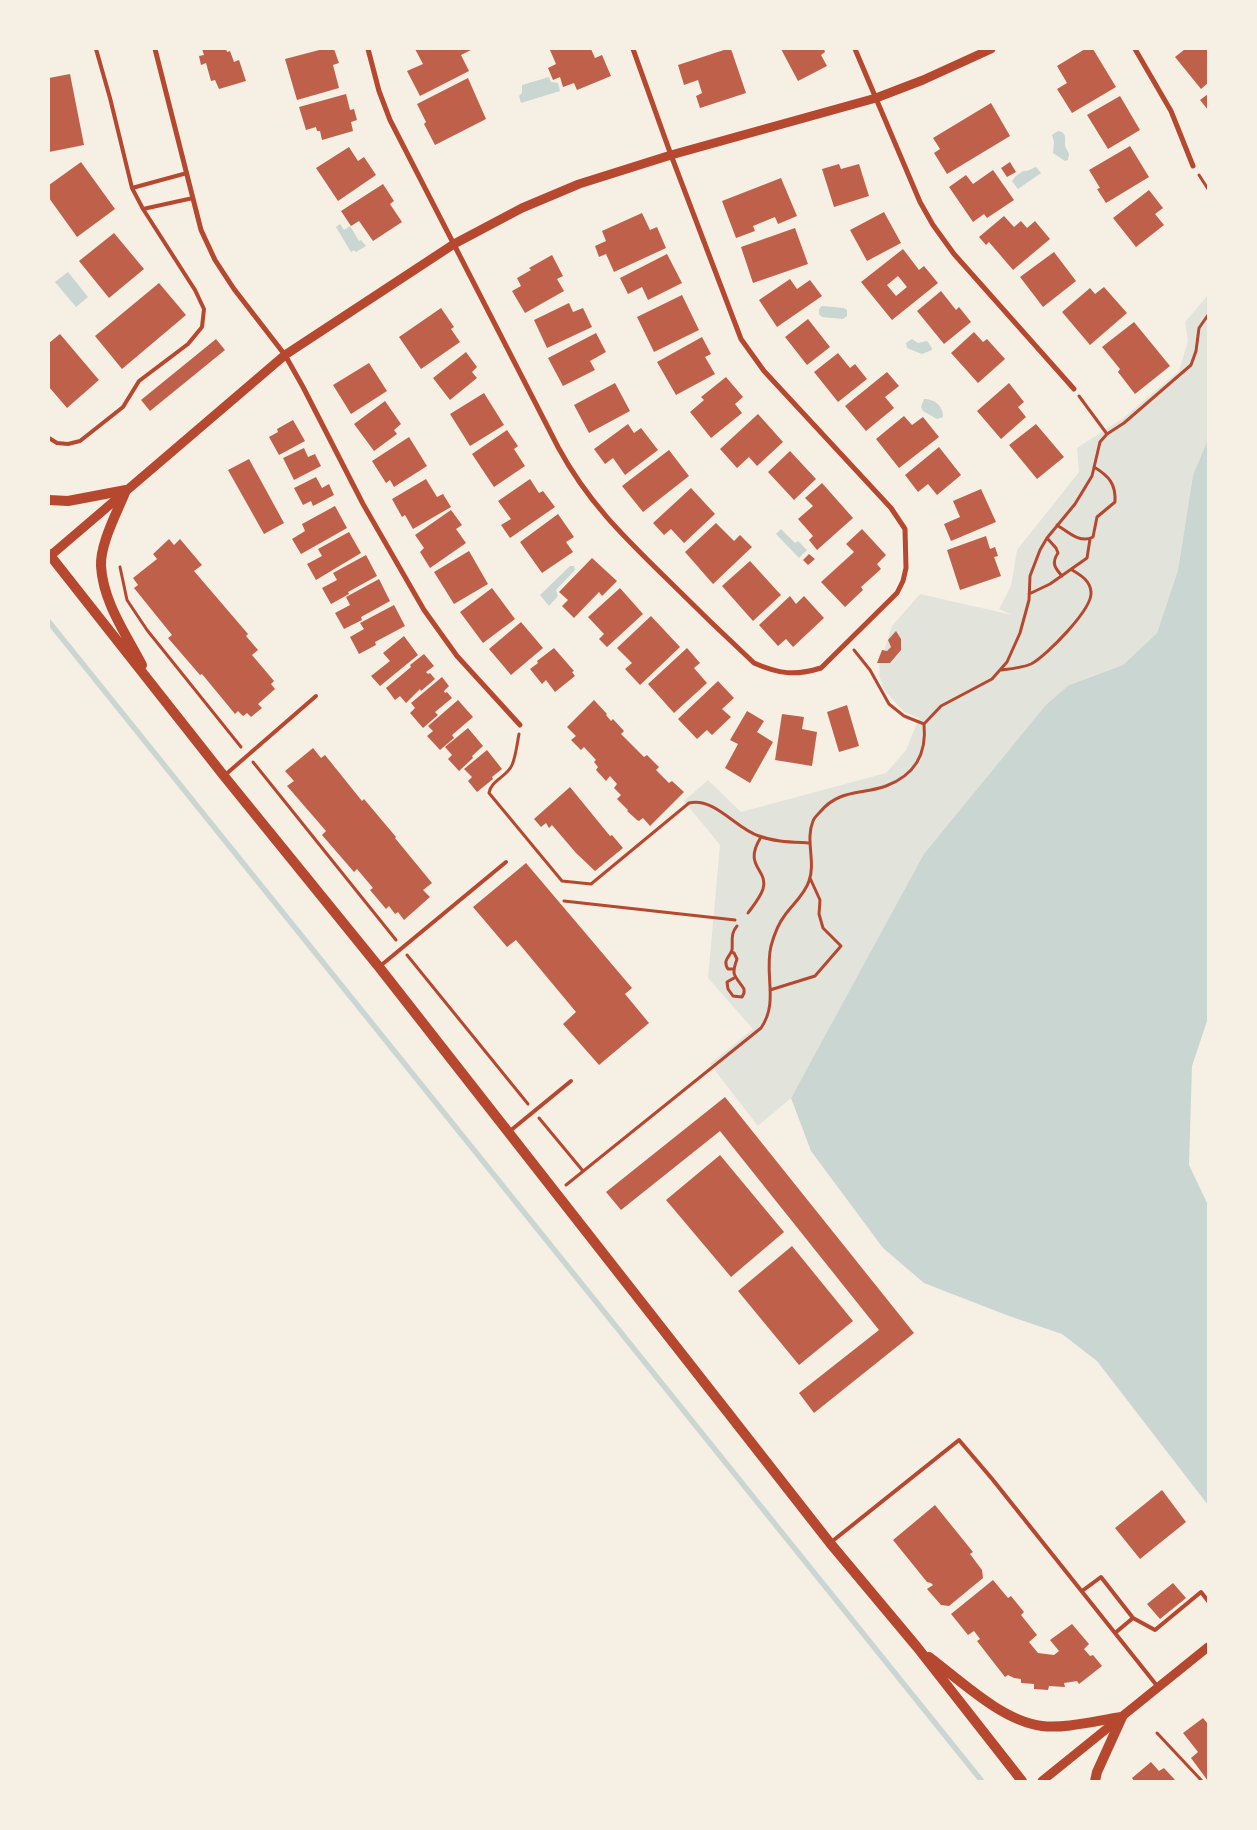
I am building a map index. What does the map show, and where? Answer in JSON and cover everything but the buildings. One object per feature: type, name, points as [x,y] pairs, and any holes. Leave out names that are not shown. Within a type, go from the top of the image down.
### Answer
[{"type":"main road","points":[[49,500],[68,501],[126,490]]},
{"type":"main road","points":[[126,490],[105,542],[101,565],[107,598],[154,688]]},
{"type":"main road","points":[[49,555],[224,776],[379,967],[830,1543],[917,1647],[1022,1781]]},
{"type":"main road","points":[[917,1647],[986,1700],[1028,1723],[1043,1726],[1059,1726],[1122,1717]]},
{"type":"main road","points":[[1095,1781],[1097,1772],[1122,1717]]},
{"type":"street","points":[[155,49],[201,230],[215,260],[234,290],[284,355],[303,387],[363,504],[424,610],[457,656],[520,725]]},
{"type":"street","points":[[368,49],[379,91],[390,120],[572,472],[590,498],[616,529],[754,663],[788,674],[806,673],[821,668],[897,593],[903,581],[906,568],[905,529],[891,508],[764,371],[741,339],[633,49]]},
{"type":"street","points":[[855,49],[920,202],[934,226],[954,254],[1074,389]]},
{"type":"street","points":[[49,555],[284,355],[454,244],[547,196],[579,184],[671,155],[876,98],[924,80],[991,49]]},
{"type":"street","points":[[1135,49],[1172,111],[1193,166]]},
{"type":"street","points":[[1042,1781],[1208,1647]]},
{"type":"lane","points":[[49,438],[57,443],[68,444],[80,440],[123,406],[139,381],[188,344],[202,327],[204,309],[195,290],[143,209],[132,188],[96,49]]},
{"type":"lane","points":[[132,188],[187,173]]},
{"type":"lane","points":[[143,209],[193,198]]},
{"type":"lane","points":[[224,776],[316,696]]},
{"type":"lane","points":[[379,967],[506,862]]},
{"type":"lane","points":[[508,1132],[571,1081]]},
{"type":"lane","points":[[830,1543],[959,1440],[1158,1687]]},
{"type":"lane","points":[[1082,1591],[1101,1577],[1133,1618],[1155,1630],[1201,1592],[1208,1601]]},
{"type":"lane","points":[[1115,1633],[1133,1618]]},
{"type":"path","points":[[1193,166],[1208,189]]},
{"type":"path","points":[[556,1193],[761,1028],[767,1018],[771,1004],[770,948],[778,924],[804,890],[810,878],[812,868],[810,843],[813,820],[826,805],[844,794],[885,786],[903,778],[914,767],[922,753],[925,737],[924,724],[941,706],[992,679],[1007,662],[1020,633],[1029,600],[1030,576],[1040,550],[1047,538],[1075,504],[1092,476],[1100,442],[1107,434],[1124,423],[1191,365],[1196,351],[1199,328],[1208,315]]},
{"type":"path","points":[[1074,389],[1107,434]]},
{"type":"path","points":[[1029,594],[1072,570],[1088,558],[1090,539],[1095,535],[1097,517],[1115,502],[1111,480],[1106,474],[1094,467]]},
{"type":"path","points":[[1058,525],[1075,537],[1090,539]]},
{"type":"path","points":[[1047,538],[1058,553],[1054,559],[1054,566],[1062,576]]},
{"type":"path","points":[[120,568],[127,600],[142,622],[583,1171]]},
{"type":"path","points":[[1000,670],[1030,664],[1062,637],[1087,606],[1092,593],[1090,587],[1084,577],[1072,570]]},
{"type":"path","points":[[848,642],[870,670],[889,704],[904,716],[924,724]]},
{"type":"path","points":[[520,725],[512,764],[508,772],[492,785],[490,793],[562,881],[590,884],[689,803],[696,802],[708,805],[742,828],[761,837],[778,841],[810,843]]},
{"type":"path","points":[[748,913],[763,890],[764,884],[754,855],[755,848],[761,837]]},
{"type":"path","points":[[770,990],[815,976],[841,946],[823,928],[818,914],[820,900],[810,878]]},
{"type":"path","points":[[564,901],[734,920]]},
{"type":"path","points":[[733,969],[728,969],[725,963],[731,952],[731,941],[737,926]]},
{"type":"path","points":[[731,952],[737,959],[733,969],[734,978],[744,988],[742,997],[733,996],[728,989],[727,982],[734,978]]},
{"type":"path","points":[[1157,1733],[1202,1781]]},
{"type":"shaded area","points":[[549,77],[551,82],[558,83],[560,91],[521,103],[519,96],[522,93],[522,85]]},
{"type":"shaded area","points":[[1058,131],[1065,136],[1065,146],[1069,154],[1068,160],[1065,161],[1053,153],[1054,142],[1052,135]]},
{"type":"shaded area","points":[[1036,167],[1041,173],[1018,189],[1012,181],[1016,176],[1023,171]]},
{"type":"shaded area","points":[[340,224],[344,230],[350,226],[359,241],[361,240],[366,246],[356,252],[354,250],[351,252],[336,227]]},
{"type":"shaded area","points":[[68,272],[88,297],[76,307],[55,282]]},
{"type":"shaded area","points":[[1208,295],[1208,439],[1193,475],[1178,570],[1157,633],[1123,665],[1069,685],[925,854],[791,1098],[758,1126],[710,1064],[753,1029],[708,978],[720,845],[684,801],[708,780],[741,812],[886,773],[906,750],[919,718],[904,712],[885,691],[880,678],[879,667],[892,626],[920,594],[1012,615],[999,609],[1011,586],[1017,550],[1079,472],[1077,448],[1122,419],[1179,371],[1188,341],[1185,322]]},
{"type":"shaded area","points":[[822,306],[844,308],[847,310],[847,316],[843,319],[822,317],[819,314],[819,309]]},
{"type":"shaded area","points":[[912,339],[918,343],[927,341],[932,350],[922,354],[907,348],[906,343]]},
{"type":"shaded area","points":[[924,399],[931,400],[940,406],[943,417],[937,419],[923,411],[921,407]]},
{"type":"shaded area","points":[[1208,439],[1208,1018],[1192,1066],[1189,1165],[1208,1205],[1208,1505],[1097,1361],[1062,1334],[924,1283],[883,1248],[811,1151],[791,1098],[924,854],[1046,705],[1069,685],[1123,665],[1157,633],[1178,570],[1193,475]]},
{"type":"shaded area","points":[[781,529],[795,543],[798,541],[807,550],[799,558],[776,534]]},
{"type":"shaded area","points":[[570,566],[574,566],[575,570],[556,590],[558,596],[549,606],[540,595]]},
{"type":"waterway","points":[[49,622],[981,1780]]}]
